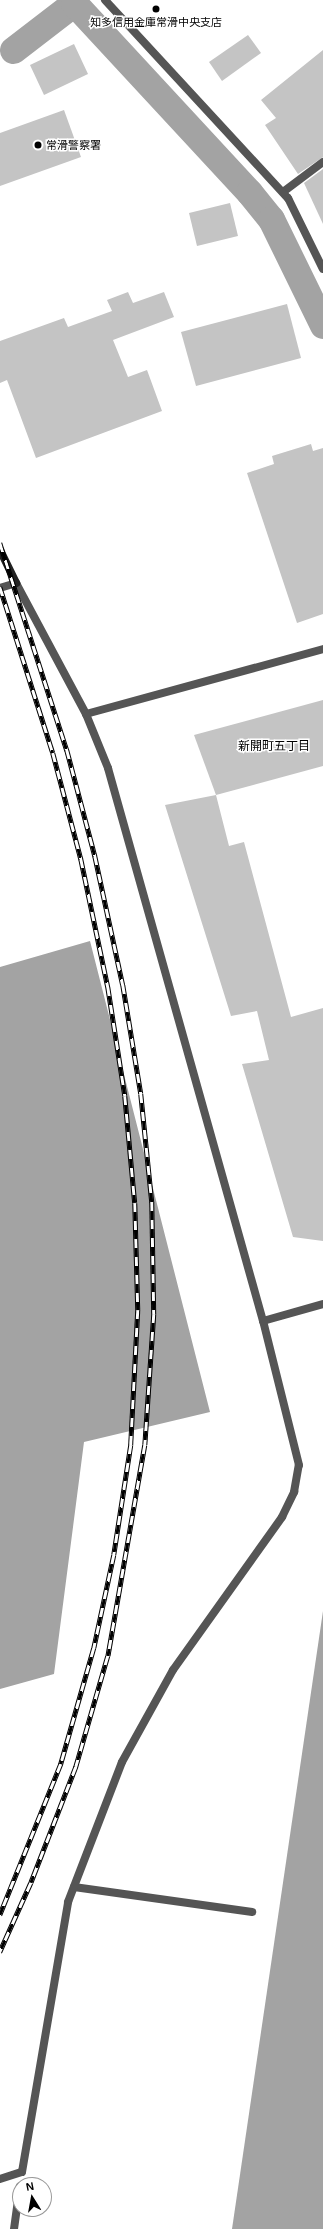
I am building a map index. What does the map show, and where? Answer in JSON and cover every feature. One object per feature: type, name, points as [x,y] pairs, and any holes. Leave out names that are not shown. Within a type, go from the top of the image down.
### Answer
[{"type":"main road","points":[[0,550],[16,583]]},
{"type":"street","points":[[105,0],[283,192],[323,269]]},
{"type":"street","points":[[283,192],[323,162]]},
{"type":"street","points":[[0,588],[16,583],[86,714],[108,768],[263,1320],[299,1465],[294,1492],[282,1518],[173,1670],[146,1715],[122,1762],[68,1902],[21,2177]]},
{"type":"street","points":[[86,714],[323,649]]},
{"type":"street","points":[[263,1320],[323,1304]]},
{"type":"street","points":[[74,1887],[252,1912]]},
{"type":"street","points":[[0,2178],[22,2172]]},
{"type":"street","points":[[14,2229],[16,2217]]},
{"type":"shaded area","points":[[90,941],[210,1412],[84,1442],[54,1674],[0,1689],[0,967]]},
{"type":"shaded area","points":[[323,1611],[323,2229],[232,2229]]},
{"type":"building","points":[[248,35],[261,53],[222,81],[209,62]]},
{"type":"building","points":[[74,44],[88,74],[44,95],[30,65]]},
{"type":"building","points":[[323,50],[323,157],[298,174],[265,125],[276,118],[261,100]]},
{"type":"building","name":"常滑警察署","points":[[64,110],[81,157],[0,186],[0,133]]},
{"type":"building","points":[[323,169],[323,224],[304,183]]},
{"type":"building","points":[[230,203],[238,236],[197,246],[189,213]]},
{"type":"building","points":[[128,292],[133,303],[164,292],[174,317],[113,340],[128,377],[147,370],[162,411],[36,458],[7,380],[0,383],[0,341],[64,318],[68,327],[112,311],[107,300]]},
{"type":"building","points":[[287,304],[301,358],[196,386],[181,332]]},
{"type":"building","points":[[311,444],[313,451],[323,448],[323,614],[297,623],[247,473],[274,464],[272,456]]},
{"type":"building","points":[[323,700],[323,766],[216,795],[194,735]]},
{"type":"building","points":[[216,795],[229,846],[244,842],[291,1017],[323,1008],[323,1241],[293,1237],[242,1064],[269,1060],[257,1011],[231,1016],[165,805]]},
{"type":"waterway","points":[[13,50],[74,3],[249,192],[271,219],[323,325]]},
{"type":"railway","points":[[0,543],[67,750],[95,856],[123,985],[141,1094],[152,1202],[154,1314],[145,1445],[108,1656],[76,1767],[31,1883],[0,1952]]},
{"type":"railway","points":[[0,587],[53,753],[81,859],[108,987],[125,1096],[135,1203],[138,1310],[131,1445],[114,1555],[94,1648],[61,1764],[0,1915]]},
{"type":"place","name":"知多信用金庫常滑中央支店","points":[[156,9]]},
{"type":"place","name":"常滑警察署","points":[[38,145]]},
{"type":"district","name":"新開町五丁目","points":[[274,747]]}]
